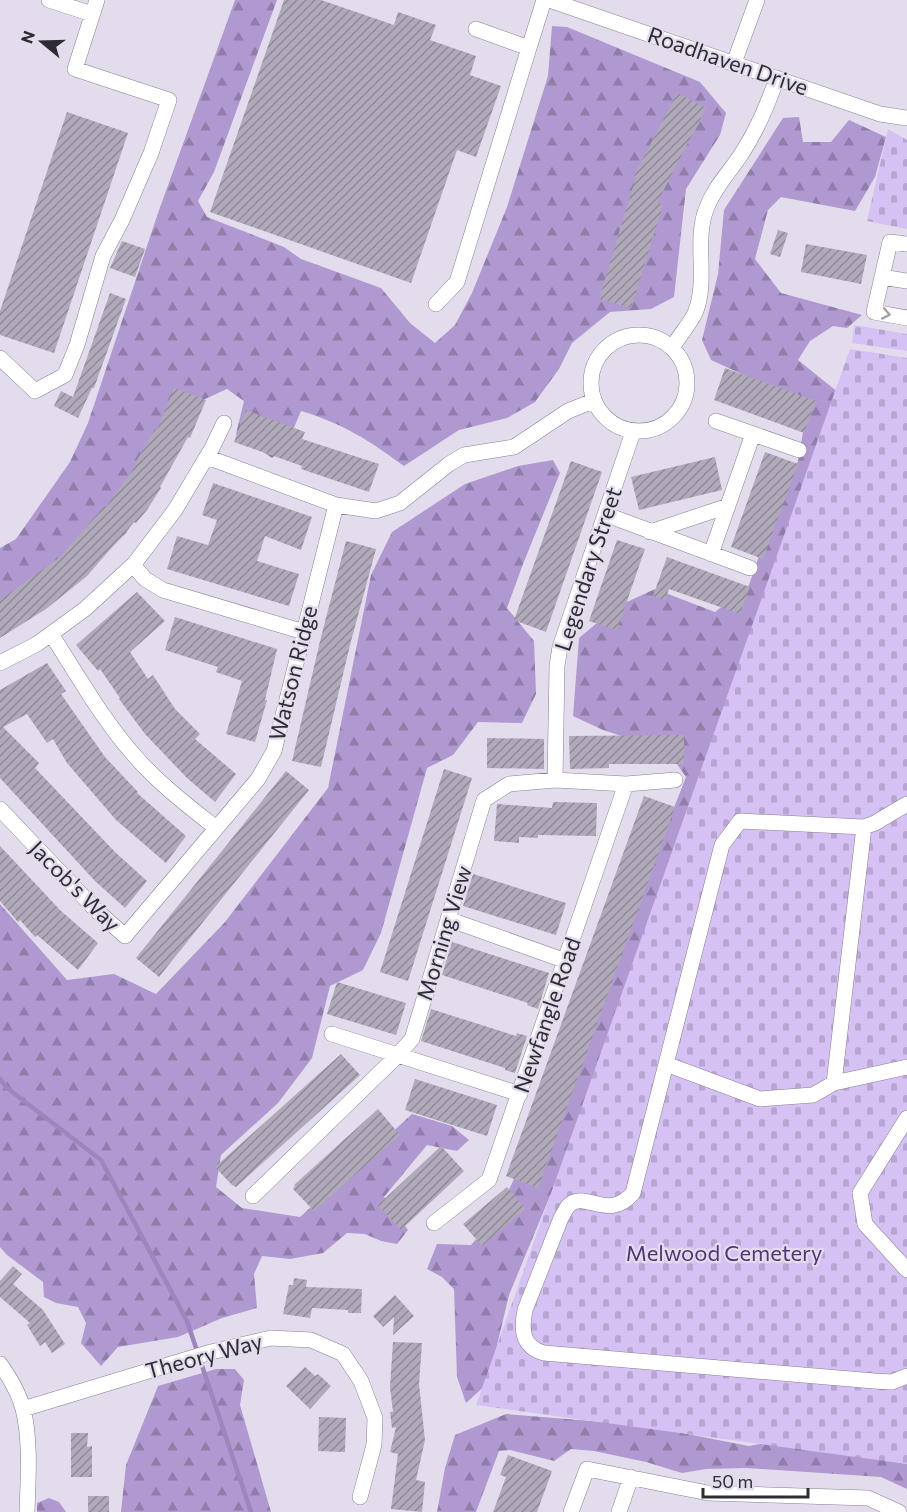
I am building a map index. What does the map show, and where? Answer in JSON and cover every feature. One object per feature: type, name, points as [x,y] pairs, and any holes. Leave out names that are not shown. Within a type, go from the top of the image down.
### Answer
[{"type":"street","points":[[0,358],[35,391],[65,375],[77,345],[103,256],[122,220],[147,162],[169,100],[75,69],[94,7],[49,0]]},
{"type":"street","points":[[436,304],[457,282],[544,0]]},
{"type":"street","name":"Roadhaven Drive","points":[[549,0],[880,114],[907,118]]},
{"type":"street","points":[[734,63],[757,0]]},
{"type":"street","points":[[476,29],[529,48]]},
{"type":"street","points":[[672,348],[695,312],[701,280],[701,242],[706,209],[720,181],[742,154],[761,120],[777,78]]},
{"type":"street","points":[[907,244],[890,242],[874,312],[907,318]]},
{"type":"street","points":[[882,277],[907,281]]},
{"type":"street","points":[[642,335],[658,339],[672,348],[681,360],[686,374],[687,389],[683,404],[674,417],[663,426],[648,431],[633,432],[620,429],[609,422],[593,402],[590,385],[592,369],[600,354],[611,343],[626,336],[642,335]]},
{"type":"street","points":[[207,457],[336,505],[376,511],[399,503],[464,455],[514,447],[568,411],[593,402]]},
{"type":"street","points":[[716,421],[799,450]]},
{"type":"street","points":[[0,663],[37,644],[85,609],[133,565],[175,510],[207,457],[224,423]]},
{"type":"street","name":"Legendary Street","points":[[555,780],[557,666],[560,647],[607,515],[633,432]]},
{"type":"street","points":[[711,554],[753,434]]},
{"type":"street","name":"Watson Ridge","points":[[125,936],[258,778],[273,751],[336,505]]},
{"type":"street","points":[[650,531],[728,506]]},
{"type":"street","points":[[607,515],[750,568]]},
{"type":"street","points":[[133,565],[146,579],[164,590],[304,632]]},
{"type":"street","points":[[51,634],[133,754],[164,786],[216,828]]},
{"type":"street","name":"Morning View","points":[[253,1196],[398,1056],[412,1039],[484,800],[509,784],[555,780],[626,784],[675,780]]},
{"type":"street","name":"Newfangle Road","points":[[434,1223],[489,1180],[626,784]]},
{"type":"street","points":[[907,804],[864,827],[740,821],[722,846],[633,1193],[624,1203],[613,1207],[578,1201],[569,1205],[561,1218],[525,1310],[522,1326],[525,1339],[534,1350],[544,1353],[874,1381],[892,1382],[907,1376]]},
{"type":"street","name":"Jacob's Way","points":[[0,809],[96,910],[125,936]]},
{"type":"street","points":[[834,1083],[864,827]]},
{"type":"street","points":[[448,919],[566,961]]},
{"type":"street","points":[[332,1034],[520,1094]]},
{"type":"street","points":[[666,1064],[760,1099],[813,1095],[834,1083],[907,1067]]},
{"type":"street","points":[[907,1118],[860,1193],[865,1224],[907,1270]]},
{"type":"street","name":"Theory Way","points":[[23,1409],[211,1352],[271,1338],[310,1340],[343,1354],[361,1381],[375,1418],[374,1446],[360,1497]]},
{"type":"street","points":[[0,1364],[11,1380],[23,1409],[29,1467],[27,1512]]},
{"type":"street","points":[[572,1512],[586,1469],[708,1493],[868,1498],[899,1512]]},
{"type":"street","points":[[620,1512],[631,1477]]},
{"type":"green space","points":[[235,0],[277,0],[214,172],[198,201],[207,217],[284,247],[301,259],[381,288],[410,323],[435,343],[455,325],[472,293],[507,207],[548,76],[552,26],[567,27],[700,82],[726,113],[720,135],[686,189],[674,297],[651,309],[610,312],[572,343],[559,369],[535,402],[507,418],[459,430],[404,466],[355,434],[330,421],[301,411],[287,444],[272,458],[236,434],[244,401],[227,389],[203,400],[157,489],[126,533],[88,571],[0,628],[0,548],[16,539],[70,462],[88,423],[158,213]]},
{"type":"green space","points":[[799,117],[803,142],[831,142],[849,120],[886,137],[875,177],[855,211],[781,197],[768,210],[755,259],[781,293],[862,315],[847,328],[833,326],[810,341],[798,360],[839,393],[562,1167],[509,1295],[488,1383],[466,1403],[457,1377],[454,1289],[442,1277],[427,1269],[437,1244],[471,1245],[496,1217],[599,1000],[686,777],[668,751],[603,730],[573,716],[579,638],[616,607],[655,589],[715,612],[749,585],[779,497],[798,461],[806,415],[779,391],[711,360],[702,340],[718,274],[724,210],[783,118]]},
{"type":"green space","points":[[888,129],[907,140],[907,229],[867,221]]},
{"type":"green space","points":[[854,325],[907,334],[907,351],[852,343]]},
{"type":"green space","name":"Melwood Cemetery","points":[[850,349],[907,358],[907,1464],[476,1405]]},
{"type":"green space","points":[[553,460],[560,473],[507,608],[534,641],[536,694],[522,723],[478,722],[453,755],[427,768],[381,933],[363,970],[330,986],[312,1058],[278,1103],[221,1155],[216,1187],[242,1208],[300,1217],[412,1114],[452,1126],[469,1140],[457,1151],[427,1145],[384,1197],[408,1230],[397,1244],[381,1241],[365,1234],[347,1233],[323,1253],[290,1259],[262,1256],[254,1274],[257,1308],[222,1318],[178,1337],[118,1347],[101,1366],[81,1343],[86,1323],[78,1307],[56,1303],[44,1297],[43,1282],[0,1247],[0,904],[67,980],[114,974],[156,994],[225,922],[328,788],[371,575],[392,532],[465,484],[518,466]]},
{"type":"green space","points":[[216,1369],[235,1369],[244,1380],[240,1405],[271,1512],[121,1512],[126,1465],[158,1386]]},
{"type":"green space","points":[[506,1414],[641,1425],[749,1446],[796,1437],[907,1448],[907,1489],[881,1477],[746,1468],[706,1469],[682,1473],[646,1462],[594,1451],[571,1449],[554,1461],[510,1450],[499,1451],[476,1512],[437,1512],[445,1468],[455,1435]]},
{"type":"green space","points":[[49,1498],[59,1502],[66,1512],[37,1512],[37,1503]]},
{"type":"building","points":[[284,0],[321,0],[394,25],[398,12],[436,25],[430,40],[476,56],[470,75],[501,86],[476,157],[457,150],[411,283],[210,212]]},
{"type":"building","points":[[677,93],[706,108],[657,203],[663,205],[631,308],[599,299],[636,177],[634,176]]},
{"type":"building","points":[[67,112],[128,133],[54,353],[0,335],[0,311]]},
{"type":"building","points":[[778,230],[788,233],[780,257],[770,254]]},
{"type":"building","points":[[122,241],[145,249],[135,277],[110,268]]},
{"type":"building","points":[[806,244],[867,255],[861,284],[801,272]]},
{"type":"building","points":[[110,293],[126,299],[94,388],[78,418],[54,406],[61,391],[73,397]]},
{"type":"building","points":[[725,368],[816,401],[804,433],[714,400]]},
{"type":"building","points":[[174,388],[206,400],[190,438],[188,437],[147,510],[87,576],[46,609],[0,638],[0,600],[60,557],[105,505],[106,507],[136,465],[135,463],[155,429],[157,430]]},
{"type":"building","points":[[246,410],[305,432],[302,439],[379,464],[369,492],[301,469],[302,466],[234,442]]},
{"type":"building","points":[[765,452],[798,464],[763,559],[731,547]]},
{"type":"building","points":[[715,457],[722,490],[639,510],[631,477]]},
{"type":"building","points":[[571,461],[602,472],[546,632],[514,620]]},
{"type":"building","points":[[213,483],[312,517],[301,550],[265,536],[257,561],[299,574],[289,606],[167,569],[177,536],[208,545],[217,520],[202,515]]},
{"type":"building","points":[[617,540],[645,549],[617,630],[589,621]]},
{"type":"building","points":[[346,541],[376,549],[321,767],[292,761]]},
{"type":"building","points":[[667,557],[750,587],[740,614],[669,589],[665,600],[653,596]]},
{"type":"building","points":[[137,592],[165,621],[130,652],[148,679],[153,675],[175,709],[200,734],[195,739],[236,774],[215,802],[187,778],[145,734],[100,669],[98,671],[76,645]]},
{"type":"building","points":[[175,617],[277,649],[265,700],[267,700],[255,742],[226,734],[242,681],[216,672],[218,667],[165,650]]},
{"type":"building","points":[[47,663],[66,691],[61,694],[105,757],[137,793],[186,836],[166,863],[116,820],[67,763],[53,739],[47,743],[27,714],[3,727],[39,763],[35,768],[115,852],[147,881],[125,908],[95,881],[0,778],[0,690]]},
{"type":"building","points":[[684,735],[684,764],[609,764],[609,768],[570,769],[569,736]]},
{"type":"building","points":[[487,738],[544,739],[544,769],[487,768]]},
{"type":"building","points":[[444,769],[472,778],[408,981],[380,972]]},
{"type":"building","points":[[286,771],[309,790],[159,977],[136,958]]},
{"type":"building","points":[[644,796],[675,807],[538,1188],[506,1176]]},
{"type":"building","points":[[553,802],[597,803],[596,836],[538,835],[538,838],[519,837],[519,843],[494,841],[497,804],[552,808]]},
{"type":"building","points":[[0,846],[61,911],[98,943],[78,970],[37,935],[35,937],[20,920],[18,922],[0,901]]},
{"type":"building","points":[[473,874],[566,903],[556,935],[463,906]]},
{"type":"building","points":[[452,942],[549,973],[538,1009],[527,1005],[528,1003],[442,975]]},
{"type":"building","points":[[337,982],[406,1003],[396,1035],[327,1014]]},
{"type":"building","points":[[431,1009],[516,1036],[517,1033],[527,1036],[515,1073],[421,1041]]},
{"type":"building","points":[[341,1054],[360,1075],[236,1187],[232,1185],[215,1167]]},
{"type":"building","points":[[415,1079],[497,1105],[487,1136],[405,1110]]},
{"type":"building","points":[[378,1109],[400,1135],[314,1211],[293,1189],[294,1185]]},
{"type":"building","points":[[441,1146],[464,1171],[401,1230],[378,1205]]},
{"type":"building","points":[[507,1187],[525,1209],[482,1246],[463,1224]]},
{"type":"building","points":[[13,1266],[22,1274],[13,1284],[43,1310],[65,1344],[52,1353],[45,1342],[40,1346],[27,1325],[30,1323],[0,1297],[0,1281]]},
{"type":"building","points":[[294,1278],[307,1280],[306,1287],[362,1289],[361,1313],[312,1308],[310,1318],[283,1314],[289,1285],[293,1285]]},
{"type":"building","points":[[395,1295],[414,1316],[393,1335],[394,1317],[383,1327],[373,1316]]},
{"type":"building","points":[[393,1342],[422,1343],[419,1384],[425,1440],[416,1480],[425,1482],[422,1512],[391,1509],[398,1454],[390,1452],[396,1427],[392,1428],[390,1412],[393,1412],[390,1387]]},
{"type":"building","points":[[305,1367],[315,1376],[318,1374],[331,1386],[310,1409],[286,1386]]},
{"type":"building","points":[[319,1417],[346,1418],[345,1452],[318,1451]]},
{"type":"building","points":[[71,1433],[88,1433],[87,1447],[92,1446],[92,1477],[71,1477]]},
{"type":"building","points":[[508,1455],[552,1471],[537,1512],[493,1512],[506,1477],[500,1475]]},
{"type":"building","points":[[88,1496],[109,1496],[109,1512],[88,1512]]},
{"type":"waterway","points":[[0,1079],[7,1088],[101,1160],[187,1321],[251,1512]]}]
